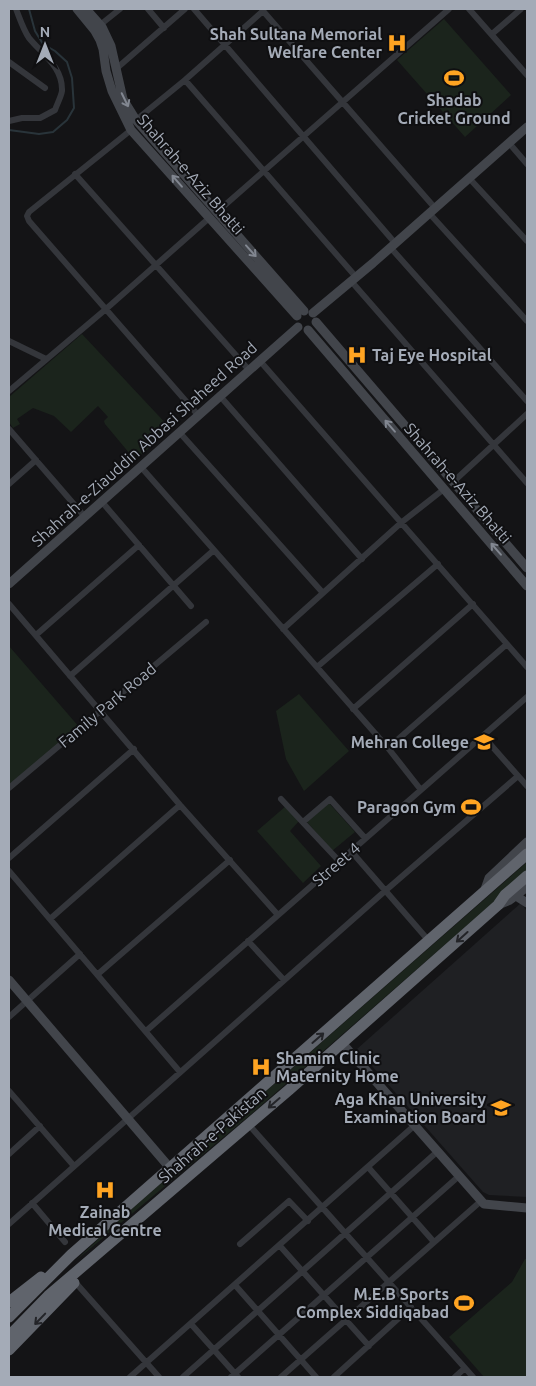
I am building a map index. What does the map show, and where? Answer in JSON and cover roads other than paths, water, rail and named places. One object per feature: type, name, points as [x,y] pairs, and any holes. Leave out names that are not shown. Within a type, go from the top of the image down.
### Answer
[{"type":"highway","name":"Shahrah-e-Pakistan","points":[[62,1264],[527,854]]},
{"type":"highway","name":"Shahrah-e-Pakistan","points":[[9,1336],[48,1296],[96,1257],[342,1044],[506,899],[527,876]]},
{"type":"highway","points":[[9,1350],[75,1282],[96,1257]]},
{"type":"highway","points":[[9,1317],[62,1264]]},
{"type":"highway","points":[[9,1302],[34,1282],[62,1264]]},
{"type":"main road","name":"Shahrah-e-Aziz Bhatti","points":[[78,9],[100,40],[112,91],[131,130],[208,218],[307,316]]},
{"type":"main road","name":"Shahrah-e-Aziz Bhatti","points":[[86,9],[100,25],[111,46],[123,99],[136,120],[527,568]]},
{"type":"main road","points":[[307,316],[311,329],[298,327],[296,322],[307,316],[354,279],[527,127]]},
{"type":"main road","name":"Shahrah-e-Ziauddin Abbasi Shaheed Road","points":[[9,584],[298,327]]},
{"type":"main road","name":"Shahrah-e-Aziz Bhatti","points":[[308,330],[527,586]]},
{"type":"main road","points":[[483,894],[489,878],[527,842]]},
{"type":"main road","points":[[506,899],[527,887]]},
{"type":"main road","points":[[506,899],[527,903]]},
{"type":"main road","points":[[9,980],[170,1168]]},
{"type":"main road","points":[[342,1044],[484,1204],[527,1208]]},
{"type":"street","points":[[9,121],[22,118],[40,118],[55,110],[62,91],[59,74],[52,60],[29,37],[16,9]]},
{"type":"street","points":[[100,25],[120,9]]},
{"type":"street","points":[[148,9],[164,28]]},
{"type":"street","points":[[117,68],[185,9]]},
{"type":"street","points":[[194,9],[527,402]]},
{"type":"street","points":[[217,212],[449,9]]},
{"type":"street","points":[[469,9],[526,70]]},
{"type":"street","points":[[492,34],[521,9]]},
{"type":"street","points":[[136,120],[185,80],[263,11],[527,321]]},
{"type":"street","points":[[9,62],[45,88]]},
{"type":"street","points":[[185,80],[527,483]]},
{"type":"street","points":[[131,130],[29,212],[27,216],[29,221],[198,415]]},
{"type":"street","points":[[509,143],[527,164]]},
{"type":"street","points":[[75,174],[249,370]]},
{"type":"street","points":[[469,178],[527,241]]},
{"type":"street","points":[[9,391],[106,309],[208,218]]},
{"type":"street","points":[[9,340],[46,359]]},
{"type":"street","points":[[260,361],[527,667]]},
{"type":"street","points":[[220,396],[362,559]]},
{"type":"street","points":[[453,482],[527,414]]},
{"type":"street","points":[[10,433],[85,517]]},
{"type":"street","points":[[180,433],[323,593]]},
{"type":"street","points":[[9,484],[36,460]]},
{"type":"street","points":[[141,467],[388,748],[421,790]]},
{"type":"street","points":[[283,628],[402,522],[444,489]]},
{"type":"street","points":[[102,502],[192,606]]},
{"type":"street","points":[[36,635],[139,545]]},
{"type":"street","points":[[70,676],[214,550]]},
{"type":"street","points":[[317,667],[438,564]]},
{"type":"street","points":[[9,604],[180,805],[278,915]]},
{"type":"street","points":[[353,709],[473,604]]},
{"type":"street","name":"Family Park Road","points":[[9,788],[206,622]]},
{"type":"street","points":[[388,748],[507,644]]},
{"type":"street","name":"Street 4","points":[[146,1031],[527,697]]},
{"type":"street","points":[[483,736],[527,786]]},
{"type":"street","points":[[9,858],[134,749]]},
{"type":"street","points":[[9,1224],[385,891],[518,776]]},
{"type":"street","points":[[281,799],[339,861]]},
{"type":"street","points":[[303,822],[330,799],[365,838]]},
{"type":"street","points":[[50,920],[180,805]]},
{"type":"street","points":[[351,851],[429,941]]},
{"type":"street","points":[[98,974],[230,860]]},
{"type":"street","points":[[9,871],[180,1072]]},
{"type":"street","points":[[248,941],[284,980]]},
{"type":"street","points":[[9,1017],[80,954]]},
{"type":"street","points":[[9,1091],[74,1166]]},
{"type":"street","points":[[249,1125],[473,1377]]},
{"type":"street","points":[[130,1377],[415,1125]]},
{"type":"street","points":[[9,1154],[40,1126]]},
{"type":"street","points":[[183,1377],[438,1151]]},
{"type":"street","points":[[368,1167],[434,1242]]},
{"type":"street","points":[[191,1324],[234,1376],[460,1176]]},
{"type":"street","points":[[240,1244],[289,1201],[308,1221]]},
{"type":"street","points":[[281,1377],[481,1201]]},
{"type":"street","points":[[32,1203],[65,1242]]},
{"type":"street","points":[[280,1246],[369,1346]]},
{"type":"street","points":[[75,1282],[159,1377]]},
{"type":"street","points":[[235,1285],[316,1377]]},
{"type":"street","points":[[334,1377],[411,1307]]},
{"type":"street","points":[[455,1377],[465,1368]]},
{"type":"waterway","points":[[9,130],[39,134],[53,132],[67,120],[74,108],[72,78],[67,62],[55,51],[43,44],[35,31],[29,9]]},
{"type":"place","name":"Shah Sultana Memorial Welfare Center","points":[[397,43]]},
{"type":"place","name":"Shadab Cricket Ground","points":[[454,78]]},
{"type":"place","name":"Taj Eye Hospital","points":[[357,355]]},
{"type":"place","name":"Mehran College","points":[[484,742]]},
{"type":"place","name":"Paragon Gym","points":[[471,807]]},
{"type":"place","name":"Shamim Clinic Maternity Home","points":[[261,1067]]},
{"type":"place","name":"Aga Khan University Examination Board","points":[[501,1108]]},
{"type":"place","name":"Zainab Medical Centre","points":[[105,1190]]},
{"type":"place","name":"M.E.B Sports Complex Siddiqabad","points":[[464,1303]]}]
